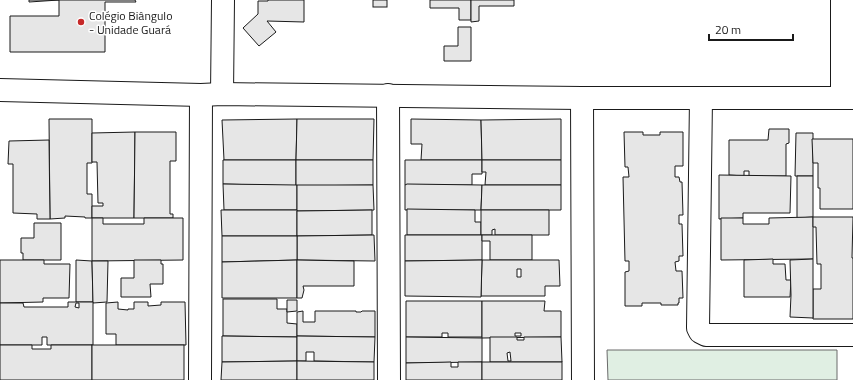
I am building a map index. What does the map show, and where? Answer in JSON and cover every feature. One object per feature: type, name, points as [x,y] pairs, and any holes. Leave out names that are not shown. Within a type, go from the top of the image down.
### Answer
[{"type":"street","points":[[200,380],[212,94],[223,0]]},
{"type":"street","points":[[0,90],[582,98],[848,98],[842,0]]},
{"type":"street","points":[[388,95],[389,380]]},
{"type":"street","points":[[582,98],[583,380]]},
{"type":"street","points":[[701,98],[698,328],[700,332],[706,335],[853,335]]},
{"type":"green space","points":[[607,350],[837,350],[837,380],[608,380]]},
{"type":"building","points":[[29,0],[59,0],[29,2]]},
{"type":"building","points":[[59,0],[135,0],[136,2],[105,2],[105,52],[10,52],[10,16],[59,16]]},
{"type":"building","points":[[304,0],[304,22],[267,21],[276,32],[259,46],[243,28],[258,14],[258,1]]},
{"type":"building","points":[[373,0],[387,0],[387,7],[373,7]]},
{"type":"building","points":[[430,0],[471,0],[471,20],[459,20],[459,8],[430,8]]},
{"type":"building","points":[[471,0],[514,0],[514,6],[479,6],[479,21],[471,22]]},
{"type":"building","points":[[458,27],[471,27],[471,61],[444,61],[444,46],[458,46]]},
{"type":"building","points":[[49,119],[92,119],[92,163],[87,163],[87,194],[92,194],[92,218],[65,216],[65,218],[50,219]]},
{"type":"building","points":[[297,119],[296,160],[224,160],[222,120]]},
{"type":"building","points":[[297,119],[374,119],[373,160],[296,160]]},
{"type":"building","points":[[411,119],[481,120],[482,160],[421,160],[422,144],[411,144]]},
{"type":"building","points":[[561,119],[561,160],[482,160],[481,120]]},
{"type":"building","points":[[769,129],[789,129],[789,143],[786,144],[786,176],[749,176],[749,171],[744,171],[744,176],[729,175],[729,140],[768,140]]},
{"type":"building","points":[[135,132],[134,218],[92,218],[92,206],[103,206],[103,203],[98,203],[97,162],[92,162],[92,133]]},
{"type":"building","points":[[135,132],[176,132],[176,161],[170,161],[170,214],[173,214],[173,218],[134,218]]},
{"type":"building","points":[[624,132],[643,132],[643,135],[660,135],[660,132],[683,132],[683,166],[675,166],[675,177],[679,177],[680,182],[682,182],[683,215],[679,215],[679,224],[682,224],[683,256],[679,256],[679,261],[675,262],[676,271],[682,271],[683,298],[679,298],[678,305],[642,303],[642,306],[625,306],[625,272],[629,271],[629,261],[625,261],[623,177],[629,177],[628,167],[625,167]]},
{"type":"building","points":[[796,133],[813,133],[813,176],[795,176]]},
{"type":"building","points":[[812,139],[853,139],[853,209],[820,209],[818,163],[813,163]]},
{"type":"building","points":[[49,140],[50,219],[37,219],[37,214],[13,213],[13,164],[8,164],[9,141]]},
{"type":"building","points":[[223,160],[296,160],[296,186],[223,184]]},
{"type":"building","points":[[296,160],[373,160],[373,185],[296,186]]},
{"type":"building","points":[[405,160],[482,160],[482,174],[472,174],[472,185],[405,185]]},
{"type":"building","points":[[482,160],[561,160],[561,185],[485,185],[486,172],[482,172]]},
{"type":"building","points":[[719,175],[791,176],[790,213],[743,213],[743,218],[719,219]]},
{"type":"building","points":[[797,176],[813,176],[813,217],[797,218]]},
{"type":"building","points":[[223,184],[297,185],[297,210],[224,210]]},
{"type":"building","points":[[297,185],[373,185],[374,210],[297,211]]},
{"type":"building","points":[[405,185],[482,185],[481,210],[405,210]]},
{"type":"building","points":[[482,185],[561,185],[561,210],[481,210]]},
{"type":"building","points":[[407,209],[475,210],[475,222],[481,222],[481,235],[407,235]]},
{"type":"building","points":[[221,210],[297,210],[297,236],[222,236]]},
{"type":"building","points":[[372,210],[372,235],[297,236],[297,211]]},
{"type":"building","points":[[481,210],[549,210],[549,235],[495,235],[495,229],[492,230],[492,235],[481,235]]},
{"type":"building","points":[[813,217],[813,259],[721,260],[721,218],[743,218],[743,224],[769,224],[769,218]]},
{"type":"building","points":[[813,217],[853,217],[853,319],[813,319],[813,289],[821,289],[821,264],[817,264],[816,227],[813,227]]},
{"type":"building","points":[[92,218],[103,218],[103,224],[144,224],[144,218],[183,218],[183,260],[92,261]]},
{"type":"building","points":[[34,223],[61,223],[61,260],[23,260],[23,253],[21,253],[21,238],[34,238]]},
{"type":"building","points":[[374,235],[375,261],[297,260],[297,236]]},
{"type":"building","points":[[405,235],[482,235],[482,260],[405,261]]},
{"type":"building","points":[[482,235],[532,235],[532,260],[490,260],[490,241],[482,241]]},
{"type":"building","points":[[222,236],[297,236],[297,260],[222,262]]},
{"type":"building","points":[[773,259],[773,264],[785,264],[786,280],[791,280],[790,297],[744,297],[744,260]]},
{"type":"building","points":[[813,259],[813,318],[790,317],[790,260]]},
{"type":"building","points":[[0,260],[44,260],[44,264],[70,264],[69,298],[43,298],[43,302],[0,303]]},
{"type":"building","points":[[76,260],[92,261],[93,302],[76,302]]},
{"type":"building","points":[[134,260],[161,260],[161,264],[163,264],[163,284],[150,284],[151,297],[121,297],[121,278],[134,278]]},
{"type":"building","points":[[297,260],[297,298],[222,298],[222,262]]},
{"type":"building","points":[[297,260],[354,261],[354,286],[303,286],[304,290],[302,298],[297,298]]},
{"type":"building","points":[[482,260],[559,260],[560,286],[545,286],[545,296],[481,296]],"holes":[[[517,269],[521,269],[521,277],[517,277]]]},
{"type":"building","points":[[482,260],[481,297],[405,296],[405,261]]},
{"type":"building","points":[[92,261],[108,261],[107,302],[93,303]]},
{"type":"building","points":[[223,299],[277,299],[277,309],[287,309],[287,323],[297,324],[297,337],[223,336]]},
{"type":"building","points":[[287,300],[297,300],[297,311],[287,312]]},
{"type":"building","points":[[406,301],[482,301],[482,337],[448,337],[448,333],[442,333],[442,337],[406,337]]},
{"type":"building","points":[[482,301],[545,301],[544,311],[561,311],[561,337],[482,338]],"holes":[[[515,333],[521,333],[521,336],[515,336]]]},
{"type":"building","points":[[68,302],[93,302],[93,345],[47,345],[47,337],[42,337],[42,345],[0,345],[0,303],[23,303],[24,307],[68,307]],"holes":[[[76,303],[79,303],[79,308],[75,307]]]},
{"type":"building","points":[[118,302],[118,309],[128,310],[134,309],[134,302],[148,302],[148,306],[161,305],[161,302],[185,302],[186,345],[116,345],[116,334],[106,334],[106,303]]},
{"type":"building","points":[[303,311],[303,322],[315,322],[315,311],[375,311],[375,337],[297,336],[297,312]]},
{"type":"building","points":[[222,336],[297,337],[297,361],[222,362]]},
{"type":"building","points":[[297,336],[375,337],[374,362],[314,361],[314,352],[306,352],[306,361],[297,361]]},
{"type":"building","points":[[406,337],[482,338],[482,362],[406,363]]},
{"type":"building","points":[[490,337],[517,337],[517,340],[524,340],[524,337],[561,337],[562,362],[490,362]],"holes":[[[510,352],[511,361],[508,361],[507,353]]]},
{"type":"building","points":[[0,345],[32,345],[32,349],[51,349],[51,345],[92,345],[92,380],[0,380]]},
{"type":"building","points":[[92,345],[184,345],[184,380],[92,380]]},
{"type":"building","points":[[297,361],[297,380],[221,380],[222,362]]},
{"type":"building","points":[[297,361],[374,362],[374,380],[297,380]]},
{"type":"building","points":[[451,362],[451,367],[458,367],[458,362],[482,362],[482,380],[406,380],[406,363]]},
{"type":"building","points":[[482,362],[562,362],[562,380],[482,380]]},
{"type":"place","name":"Colégio Biângulo - Unidade Guará","points":[[81,22]]}]
